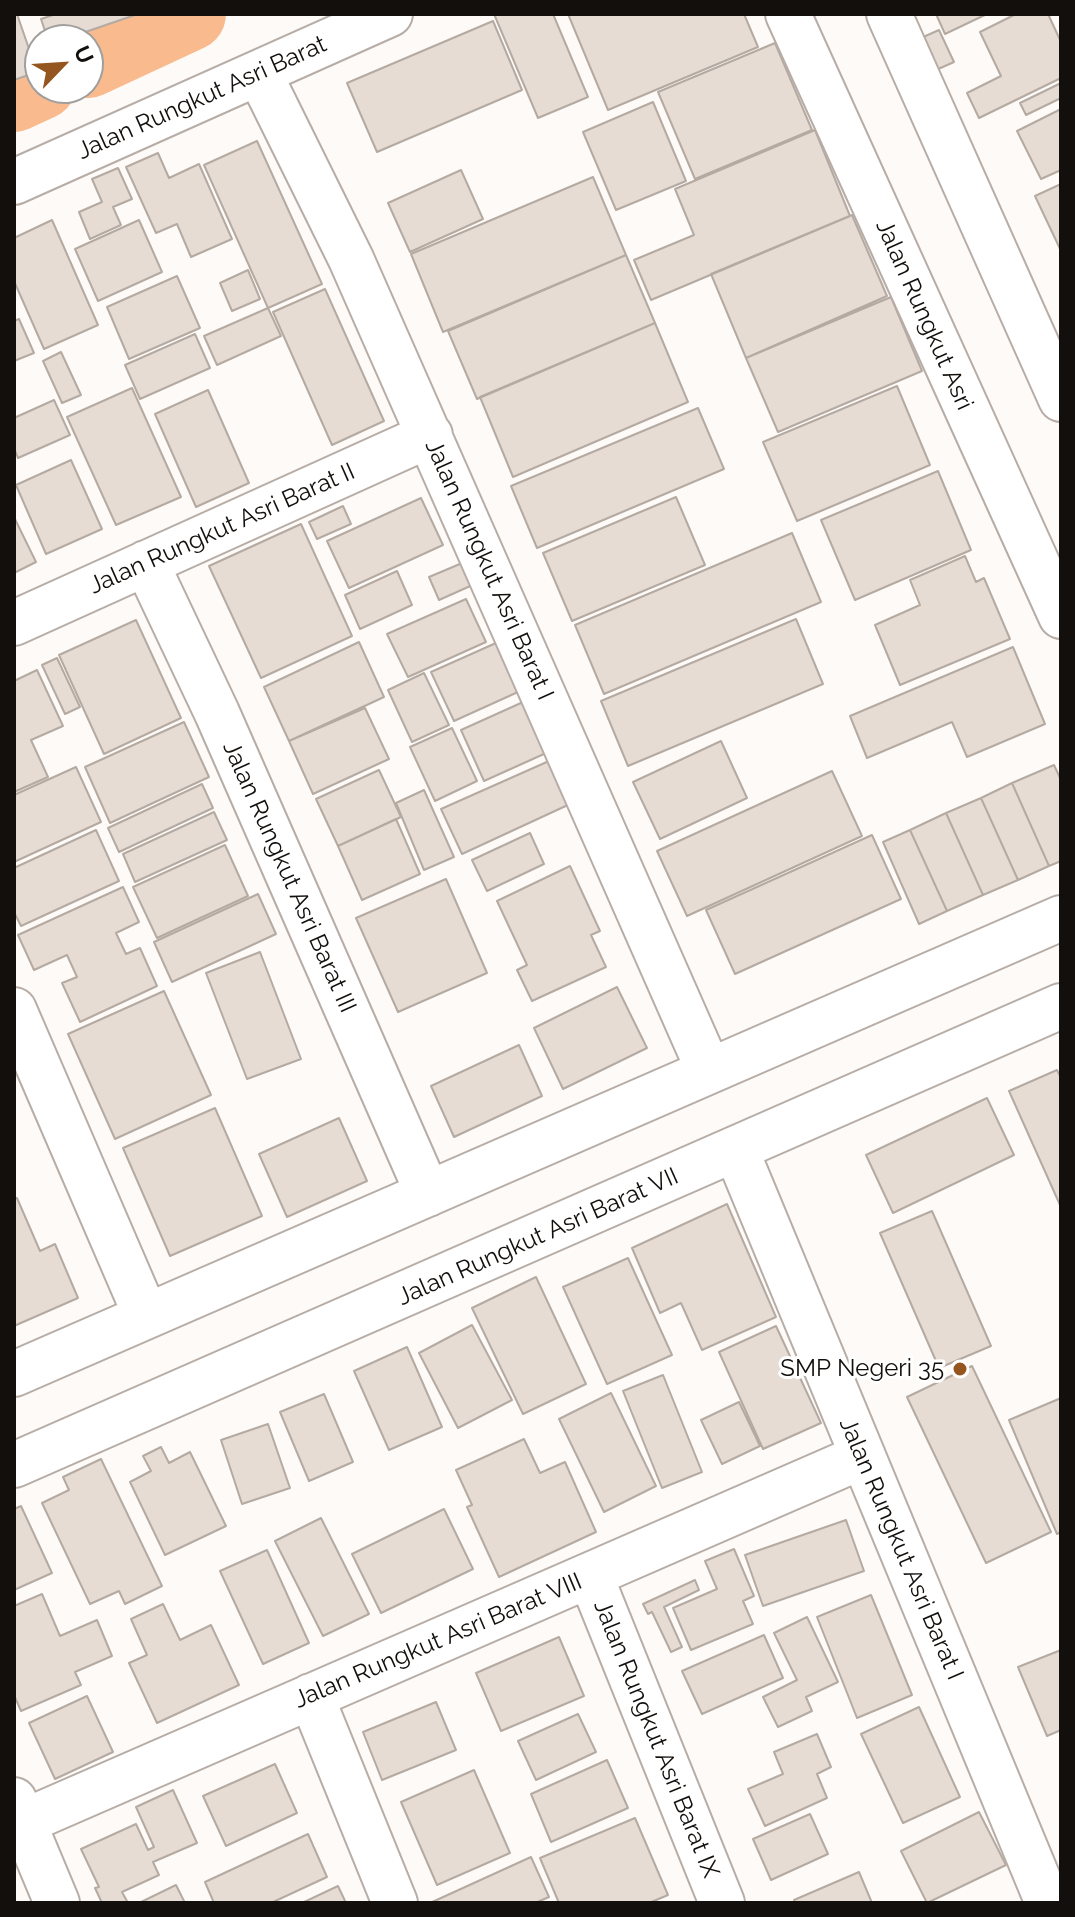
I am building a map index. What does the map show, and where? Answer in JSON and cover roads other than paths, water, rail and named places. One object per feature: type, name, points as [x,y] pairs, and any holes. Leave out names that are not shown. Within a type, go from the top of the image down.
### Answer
[{"type":"street","name":"Jalan Rungkut Asri Barat","points":[[14,182],[390,14]]},
{"type":"street","name":"Jalan Rungkut Asri","points":[[788,14],[1061,616]]},
{"type":"street","points":[[889,14],[1061,399]]},
{"type":"street","name":"Jalan Rungkut Asri Barat I","points":[[259,73],[351,259],[709,1071]]},
{"type":"street","name":"Jalan Rungkut Asri Barat II","points":[[14,623],[430,435]]},
{"type":"street","name":"Jalan Rungkut Asri Barat III","points":[[146,563],[217,713],[428,1194]]},
{"type":"street","points":[[14,1374],[1061,918]]},
{"type":"street","name":"Jalan Rungkut Asri Barat VII","points":[[14,1465],[1061,1006]]},
{"type":"street","points":[[14,1010],[146,1316]]},
{"type":"street","name":"Jalan Rungkut Asri Barat I","points":[[736,1150],[1048,1903]]},
{"type":"street","name":"Jalan Rungkut Asri Barat VIII","points":[[17,1816],[311,1696],[863,1456]]},
{"type":"street","name":"Jalan Rungkut Asri Barat IX","points":[[590,1575],[722,1903]]},
{"type":"street","points":[[311,1696],[395,1903]]},
{"type":"street","points":[[17,1816],[57,1903]]},
{"type":"waterway","points":[[104,54],[189,14]]},
{"type":"waterway","points":[[14,95],[24,90]]},
{"type":"place","name":"SMP Negeri 35","points":[[960,1369]]}]
